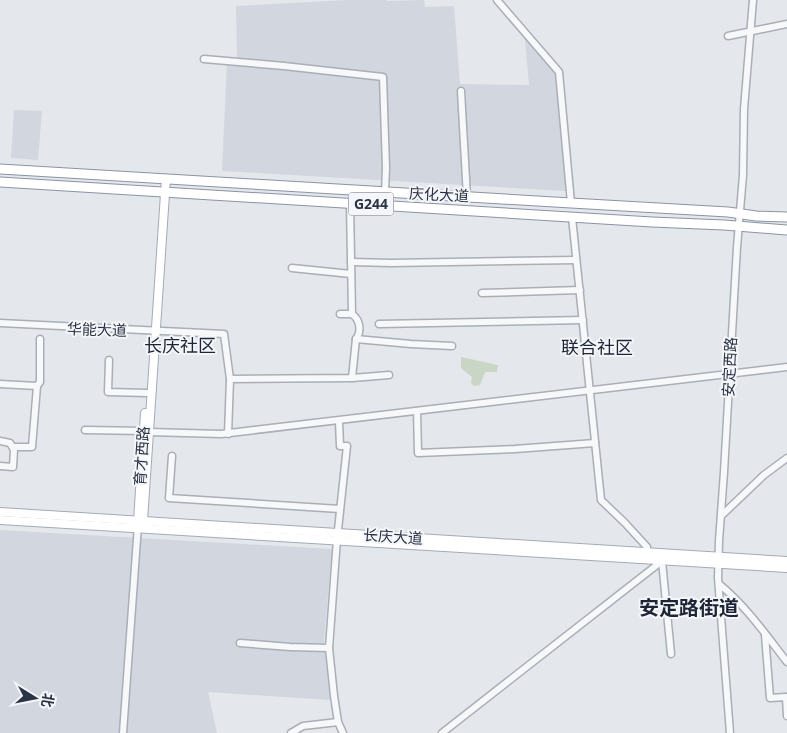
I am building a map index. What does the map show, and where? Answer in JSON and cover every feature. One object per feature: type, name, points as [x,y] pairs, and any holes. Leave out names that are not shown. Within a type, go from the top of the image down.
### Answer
[{"type":"highway","name":"庆化大道","points":[[0,169],[787,217]]},
{"type":"highway","name":"庆化大道","points":[[0,182],[787,230]]},
{"type":"main road","name":"育才西路","points":[[140,525],[163,179]]},
{"type":"main road","name":"育才西路","points":[[147,431],[146,393],[153,331]]},
{"type":"main road","name":"长庆大道","points":[[0,512],[140,525]]},
{"type":"main road","name":"长庆大道","points":[[0,520],[140,525],[648,553],[787,568]]},
{"type":"main road","name":"长庆大道","points":[[338,537],[662,560],[787,561]]},
{"type":"street","points":[[498,0],[558,72],[570,203]]},
{"type":"street","name":"安定西路","points":[[731,733],[720,586],[720,561],[741,214],[744,109],[754,0]]},
{"type":"street","points":[[728,36],[787,24]]},
{"type":"street","points":[[204,59],[383,77],[385,192]]},
{"type":"street","points":[[460,91],[467,197]]},
{"type":"street","points":[[352,314],[350,203],[358,190]]},
{"type":"street","points":[[572,217],[601,500],[648,547],[648,553]]},
{"type":"street","points":[[351,262],[576,260]]},
{"type":"street","points":[[292,268],[351,274]]},
{"type":"street","points":[[482,293],[580,290]]},
{"type":"street","points":[[340,314],[352,314],[359,324],[352,378]]},
{"type":"street","points":[[379,324],[582,320]]},
{"type":"street","name":"华能大道","points":[[0,324],[225,335],[230,379]]},
{"type":"street","points":[[0,441],[8,442],[14,447],[32,447],[37,386],[40,382],[40,339]]},
{"type":"street","points":[[356,339],[452,346]]},
{"type":"street","points":[[109,360],[108,392],[146,393]]},
{"type":"street","points":[[85,430],[228,434],[787,367]]},
{"type":"street","points":[[228,434],[230,379],[352,378],[389,375]]},
{"type":"street","points":[[0,384],[37,386]]},
{"type":"street","points":[[417,412],[418,453],[516,449],[595,443]]},
{"type":"street","points":[[339,421],[340,446],[347,446],[328,648],[338,722],[343,733]]},
{"type":"street","points":[[0,466],[13,467],[14,447]]},
{"type":"street","points":[[172,456],[169,498],[340,509]]},
{"type":"street","points":[[722,514],[764,475],[787,458]]},
{"type":"street","name":"育才西路","points":[[125,733],[140,525]]},
{"type":"street","points":[[662,560],[671,654]]},
{"type":"street","points":[[442,733],[662,560]]},
{"type":"street","points":[[720,586],[733,596],[787,662]]},
{"type":"street","points":[[765,634],[770,698],[786,697],[787,716]]},
{"type":"street","points":[[240,643],[328,648]]},
{"type":"street","points":[[291,733],[303,726],[338,722]]},
{"type":"shaded area","points":[[348,0],[424,0],[425,7],[454,6],[460,84],[529,85],[525,40],[556,74],[566,191],[222,171],[227,62],[237,63],[236,6]]},
{"type":"shaded area","points":[[14,110],[42,111],[38,160],[11,158]]},
{"type":"shaded area","points":[[0,530],[332,549],[324,641],[330,700],[208,692],[217,733],[0,733]]},
{"type":"green space","points":[[461,357],[498,365],[497,372],[485,372],[480,385],[474,386],[471,383],[472,377],[461,368]]},
{"type":"district","name":"长庆社区","points":[[180,346]]},
{"type":"district","name":"联合社区","points":[[597,348]]},
{"type":"district","name":"安定路街道","points":[[689,608]]}]
